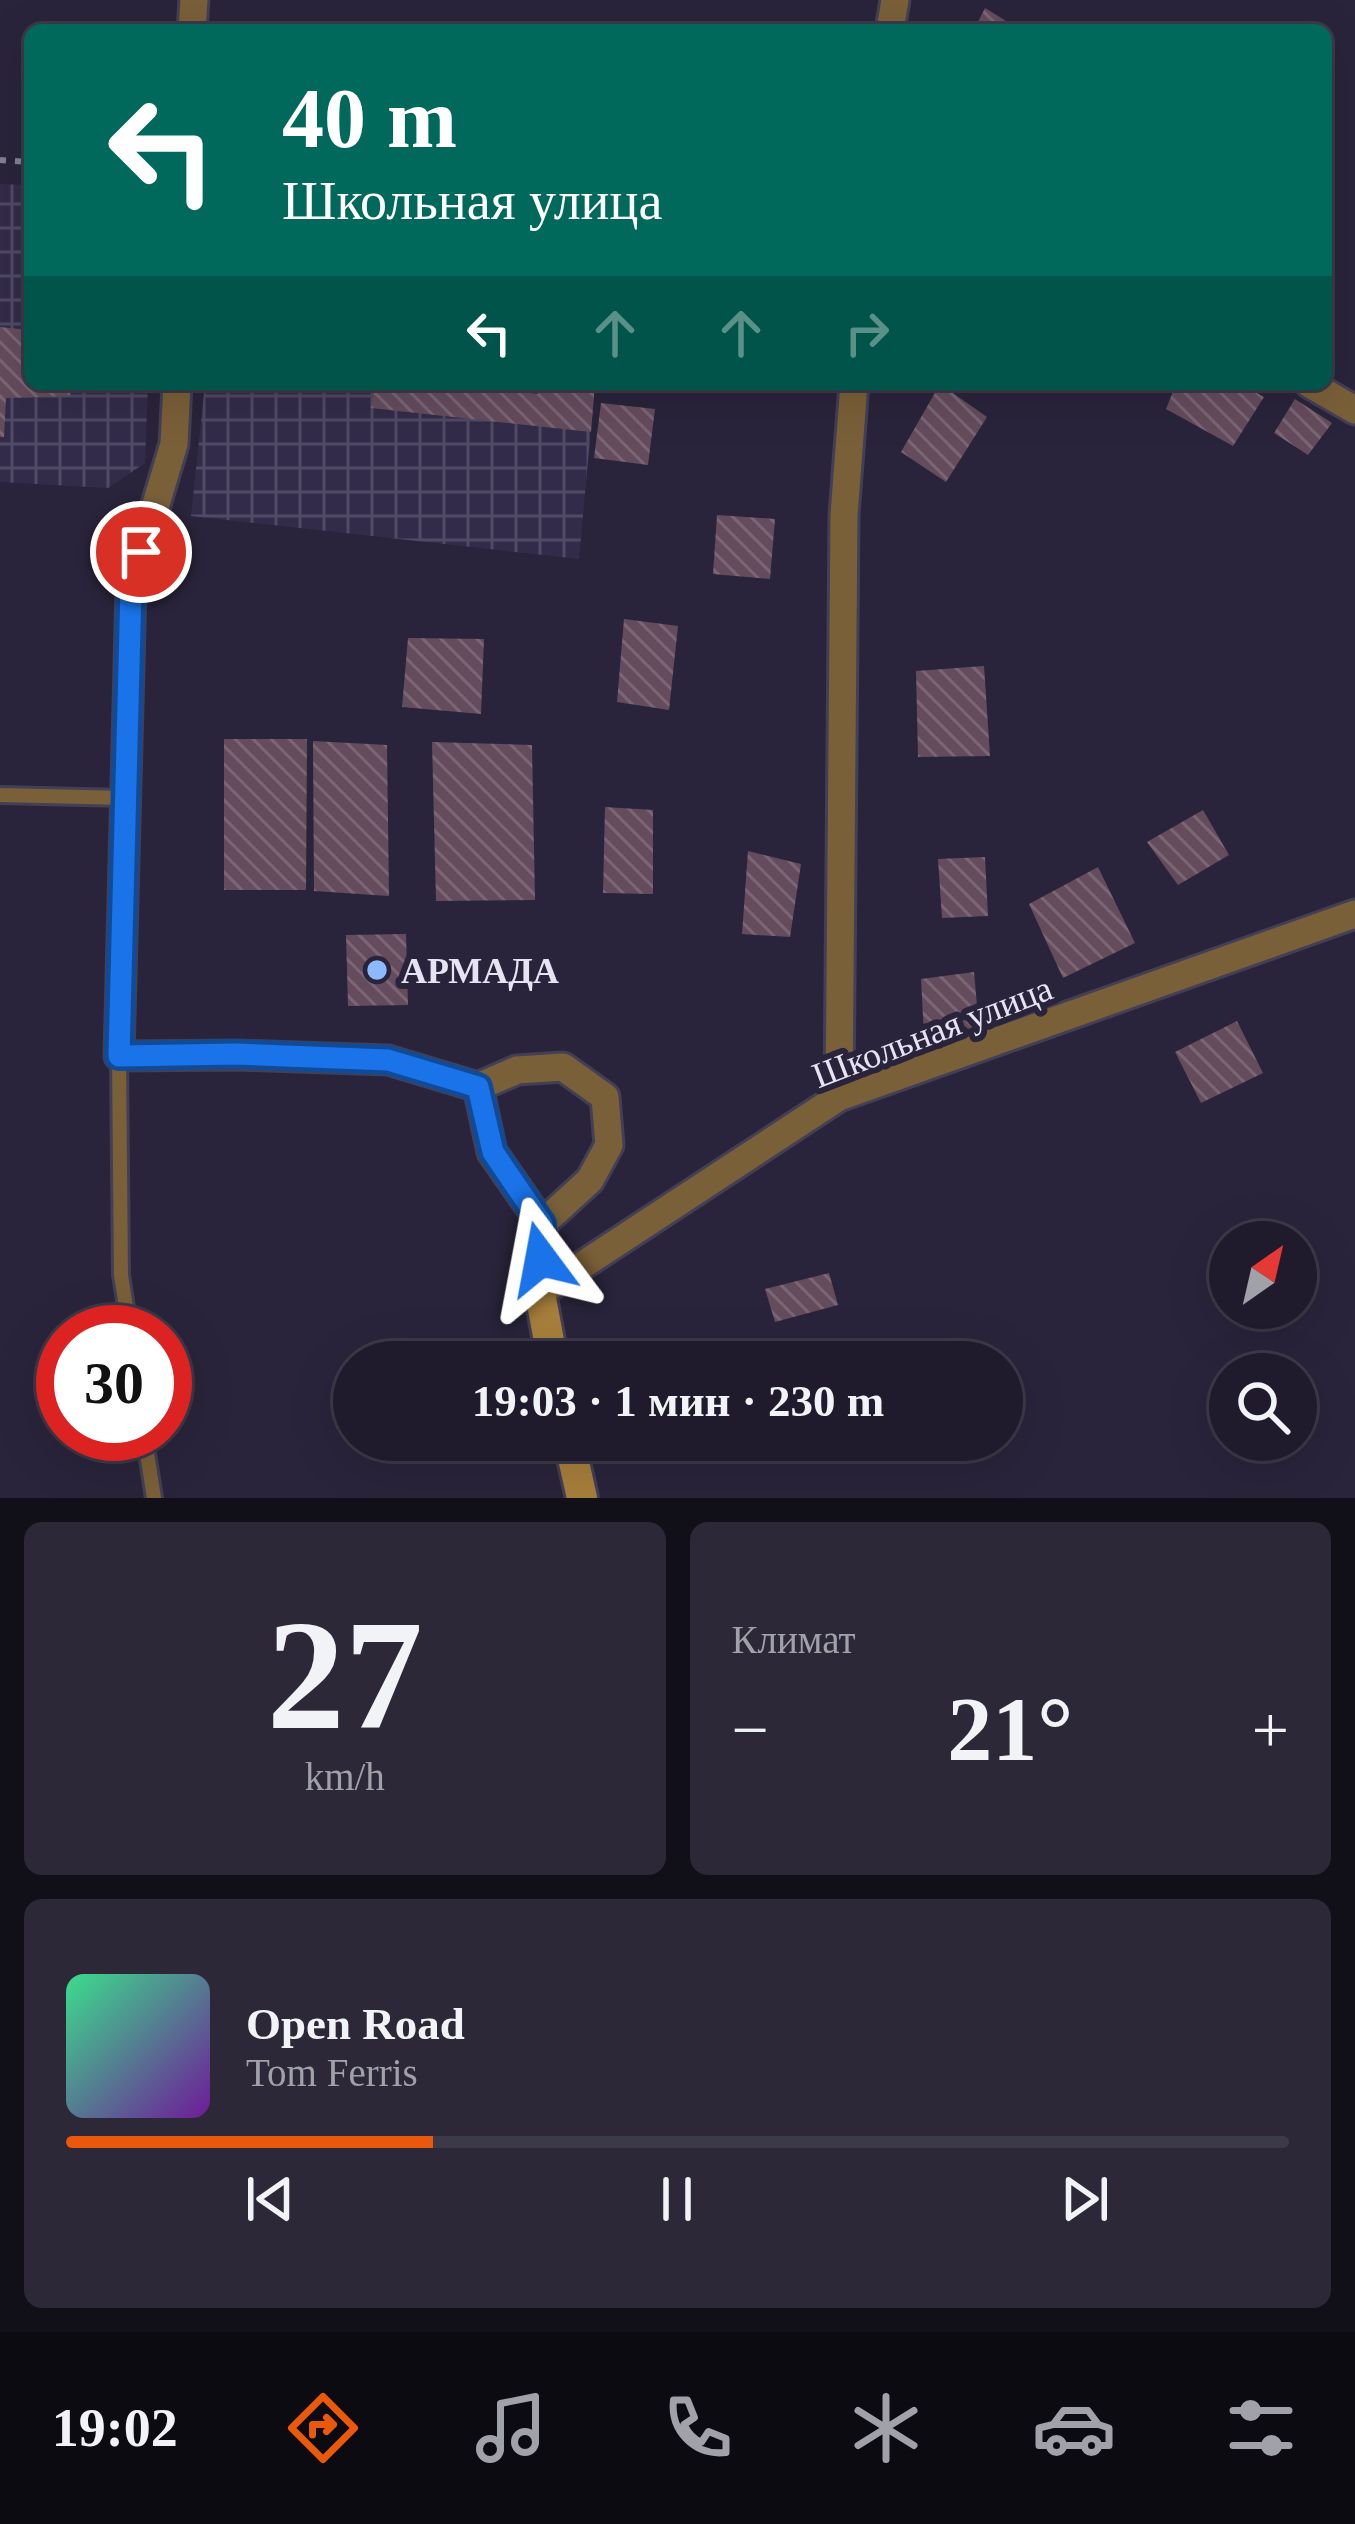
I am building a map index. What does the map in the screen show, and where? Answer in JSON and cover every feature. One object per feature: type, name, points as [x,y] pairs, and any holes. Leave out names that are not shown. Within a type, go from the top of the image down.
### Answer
[{"type":"street","points":[[177,390],[174,444],[131,588],[119,1056],[236,1054],[388,1060],[478,1087],[518,1070],[563,1067],[604,1097],[609,1145],[590,1180],[542,1224]]},
{"type":"street","points":[[839,1097],[844,515],[854,390]]},
{"type":"street","points":[[1320,390],[1355,410]]},
{"type":"street","name":"Школьная улица","points":[[539,1293],[839,1097],[1355,914]]},
{"type":"street","points":[[478,1087],[493,1152],[542,1224],[539,1293],[549,1341]]},
{"type":"street","points":[[574,1461],[582,1498]]},
{"type":"lane","points":[[0,795],[125,798]]},
{"type":"lane","points":[[119,1056],[121,1275],[126,1305]]},
{"type":"lane","points":[[148,1461],[154,1498]]},
{"type":"shaded area","points":[[0,184],[24,185],[24,390],[148,390],[145,463],[108,488],[0,482]]},
{"type":"shaded area","points":[[204,390],[594,390],[579,559],[191,516]]},
{"type":"building","points":[[985,8],[1011,24],[977,24]]},
{"type":"building","points":[[0,327],[24,329],[24,390],[70,390],[70,396],[6,398],[4,437],[0,437]]},
{"type":"building","points":[[374,390],[538,394],[538,390],[594,390],[591,432],[371,408]]},
{"type":"building","points":[[937,390],[949,390],[987,417],[946,482],[901,452]]},
{"type":"building","points":[[1174,390],[1252,390],[1264,397],[1233,446],[1166,409]]},
{"type":"building","points":[[1295,399],[1332,423],[1308,455],[1274,433]]},
{"type":"building","points":[[601,403],[655,409],[648,465],[594,458]]},
{"type":"building","points":[[717,515],[775,519],[770,579],[713,574]]},
{"type":"building","points":[[624,619],[678,626],[669,710],[617,702]]},
{"type":"building","points":[[408,638],[484,639],[481,714],[402,707]]},
{"type":"building","points":[[984,666],[990,756],[918,757],[916,671]]},
{"type":"building","points":[[224,739],[307,739],[306,890],[224,890]]},
{"type":"building","points":[[313,741],[387,745],[389,896],[314,891]]},
{"type":"building","points":[[432,742],[532,745],[535,900],[436,901]]},
{"type":"building","points":[[605,807],[653,810],[653,894],[603,893]]},
{"type":"building","points":[[1203,810],[1229,855],[1178,885],[1147,842]]},
{"type":"building","points":[[748,851],[801,864],[790,937],[742,934]]},
{"type":"building","points":[[985,857],[988,916],[942,918],[938,859]]},
{"type":"building","points":[[1098,867],[1135,943],[1063,978],[1029,904]]},
{"type":"building","name":"АРМАДА","points":[[406,934],[408,1005],[348,1006],[346,935]]},
{"type":"building","points":[[974,972],[979,1027],[924,1036],[921,979]]},
{"type":"building","points":[[1237,1021],[1263,1073],[1201,1103],[1175,1052]]},
{"type":"building","points":[[829,1273],[838,1305],[775,1322],[765,1289]]},
{"type":"place","name":"АРМАДА","points":[[377,970]]},
{"type":"route","points":[[141,552],[131,588],[119,1056],[236,1054],[388,1060],[478,1087],[493,1152],[542,1224],[541,1259]]}]
